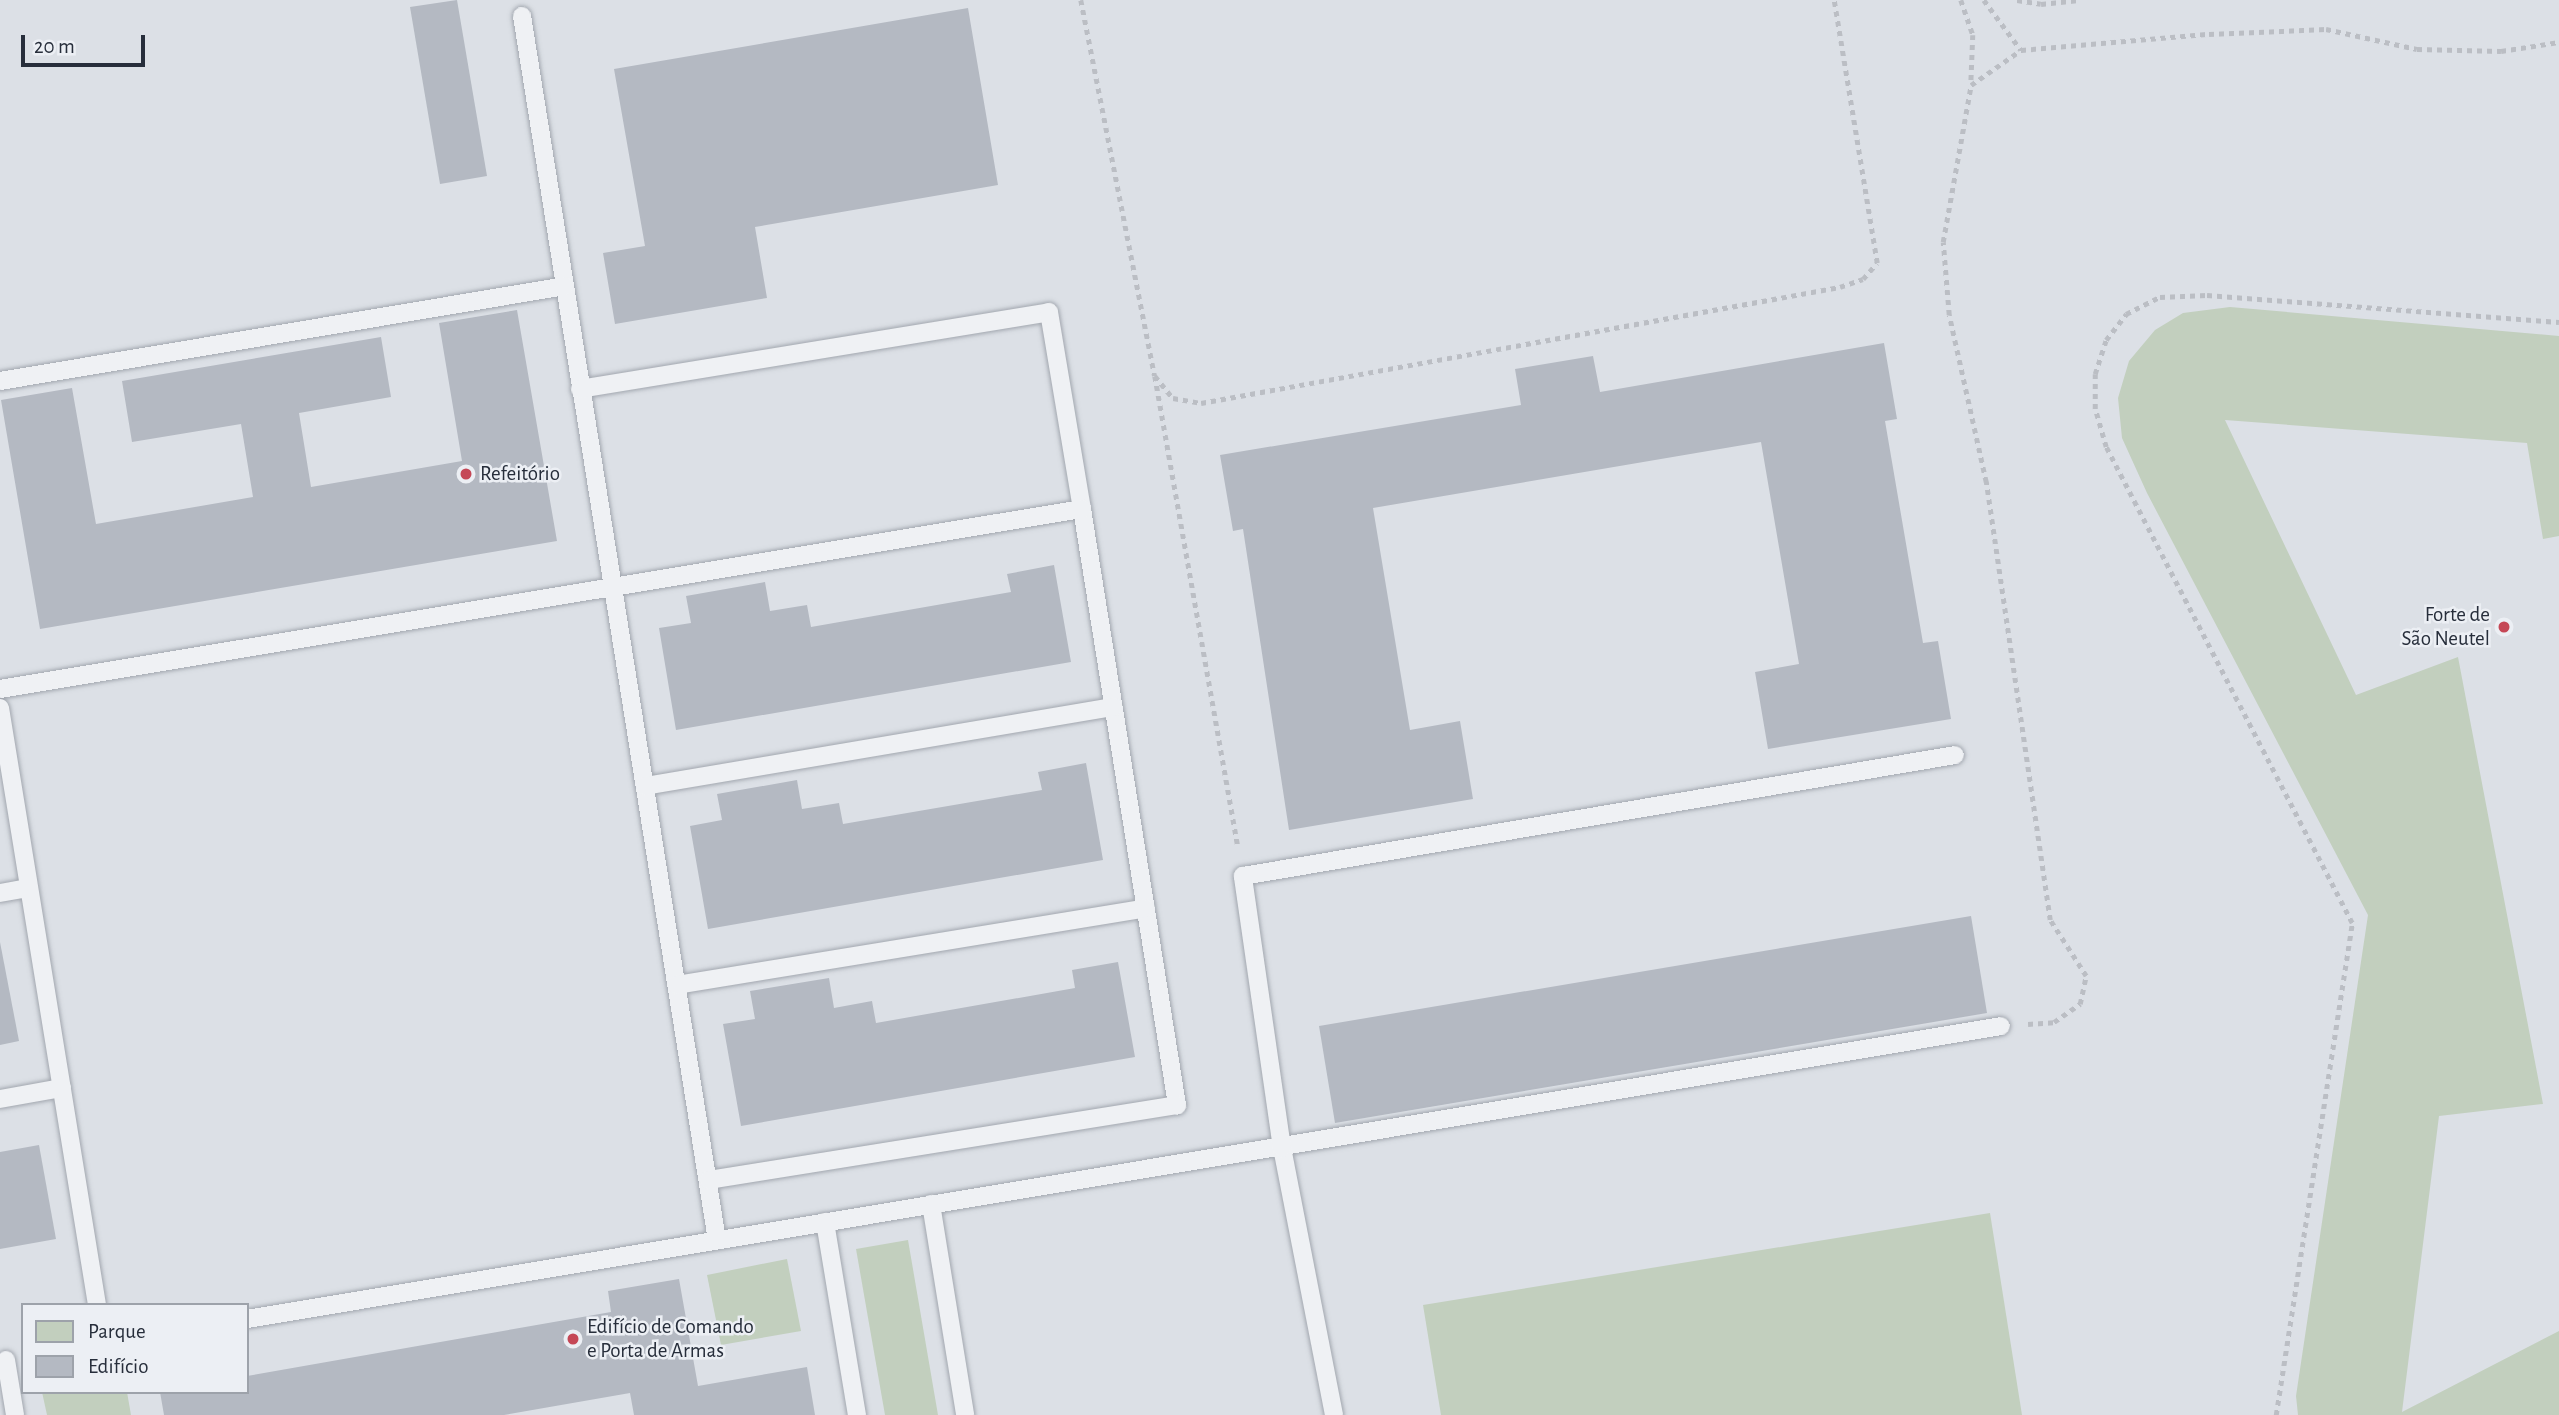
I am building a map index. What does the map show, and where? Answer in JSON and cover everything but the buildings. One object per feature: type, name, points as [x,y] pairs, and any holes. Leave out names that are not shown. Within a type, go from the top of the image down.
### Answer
[{"type":"lane","points":[[522,16],[717,1240]]},
{"type":"lane","points":[[0,381],[565,286]]},
{"type":"lane","points":[[580,389],[1049,312],[1082,509],[1177,1105],[709,1180]]},
{"type":"lane","points":[[0,689],[1082,509]]},
{"type":"lane","points":[[645,786],[1113,707]]},
{"type":"lane","points":[[0,708],[97,1303]]},
{"type":"lane","points":[[1334,1415],[1282,1148],[1243,876],[1955,755]]},
{"type":"lane","points":[[0,893],[29,888]]},
{"type":"lane","points":[[677,985],[1146,908]]},
{"type":"lane","points":[[248,1320],[2001,1026]]},
{"type":"lane","points":[[0,1099],[62,1088]]},
{"type":"lane","points":[[931,1204],[965,1415]]},
{"type":"lane","points":[[825,1222],[857,1415]]},
{"type":"lane","points":[[9,1359],[15,1415]]},
{"type":"path","points":[[1081,0],[1156,376],[1243,876]]},
{"type":"path","points":[[1156,376],[1173,398],[1201,403],[1840,287],[1863,279],[1877,263],[1834,0]]},
{"type":"path","points":[[1961,0],[1973,35],[1971,85],[1943,242],[1949,315],[1988,495],[2034,839],[2050,920],[2086,976],[2080,1004],[2054,1021],[2001,1026]]},
{"type":"path","points":[[1984,0],[2021,50]]},
{"type":"path","points":[[2017,0],[2077,0]]},
{"type":"path","points":[[1971,85],[2021,50],[2326,29],[2417,49],[2501,51],[2559,42]]},
{"type":"path","points":[[2276,1415],[2352,923],[2106,447],[2095,410],[2095,374],[2106,341],[2126,314],[2160,297],[2207,295],[2559,322]]},
{"type":"green space","points":[[2230,307],[2559,336],[2559,536],[2543,539],[2527,443],[2225,420],[2356,695],[2458,657],[2543,1104],[2439,1116],[2402,1412],[2559,1331],[2559,1415],[2298,1415],[2296,1396],[2368,915],[2147,493],[2122,438],[2118,398],[2129,361],[2155,330],[2183,313]]},
{"type":"green space","points":[[1990,1213],[2022,1415],[1441,1415],[1423,1305]]},
{"type":"green space","points":[[908,1240],[938,1415],[885,1415],[856,1249]]},
{"type":"green space","points":[[787,1259],[801,1331],[721,1345],[707,1275]]},
{"type":"green space","points":[[42,1394],[127,1394],[131,1415],[47,1415]]},
{"type":"place","name":"Refeitório","points":[[466,474]]},
{"type":"place","name":"Forte de São Neutel","points":[[2504,627]]},
{"type":"place","name":"Edifício de Comando e Porta de Armas","points":[[573,1339]]}]
